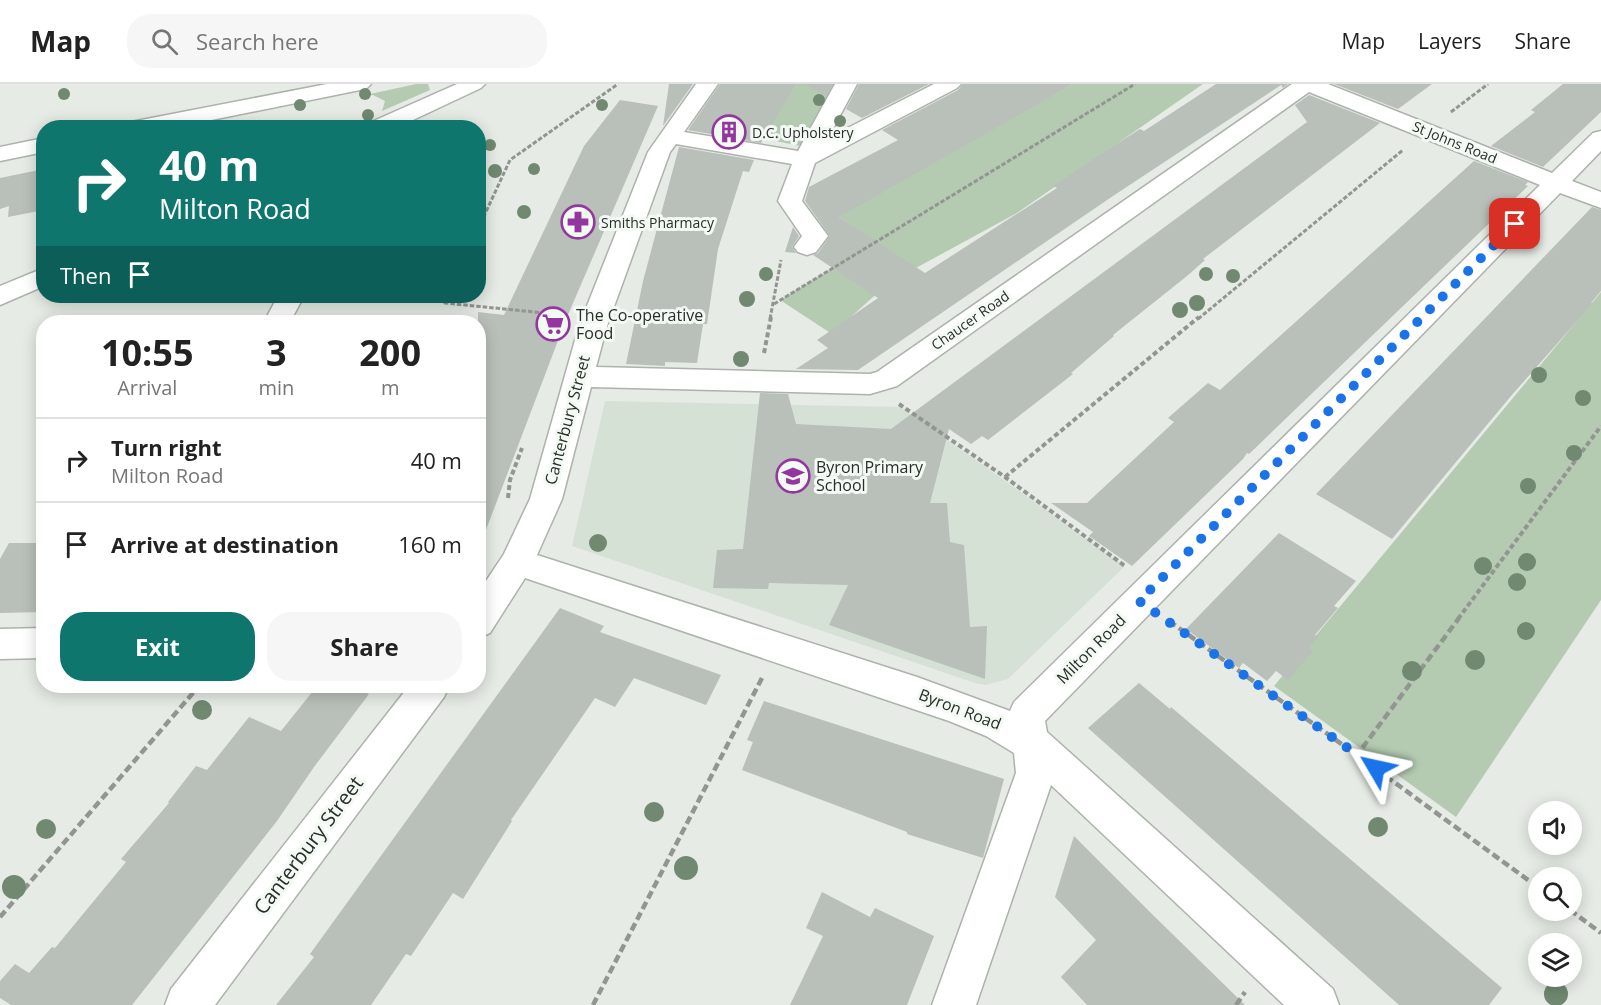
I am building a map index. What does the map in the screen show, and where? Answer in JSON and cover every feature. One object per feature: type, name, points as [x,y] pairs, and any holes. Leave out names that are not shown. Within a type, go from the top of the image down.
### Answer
[{"type":"street","points":[[177,120],[360,84]]},
{"type":"street","points":[[394,120],[474,84]]},
{"type":"street","name":"Canterbury Street","points":[[486,610],[517,562],[546,499],[596,318],[639,201],[669,136],[707,84]]},
{"type":"street","points":[[807,247],[815,236],[790,201],[805,159],[846,84]]},
{"type":"street","points":[[669,136],[805,159],[950,84]]},
{"type":"street","name":"St Johns Road","points":[[1307,84],[1601,201]]},
{"type":"street","name":"Chaucer Road","points":[[579,377],[870,384],[887,379],[1307,84]]},
{"type":"street","name":"Milton Road","points":[[954,1005],[1035,773],[1036,763],[1026,722],[1028,712],[1601,138]]},
{"type":"street","points":[[0,154],[36,147]]},
{"type":"street","points":[[0,296],[36,280]]},
{"type":"street","name":"Byron Road","points":[[517,562],[992,719],[1030,742],[1317,1005]]},
{"type":"street","points":[[0,644],[36,643]]},
{"type":"street","name":"Canterbury Street","points":[[187,1005],[425,693]]},
{"type":"path","points":[[486,212],[510,160],[618,84]]},
{"type":"path","points":[[774,304],[1135,84]]},
{"type":"path","points":[[1005,477],[1426,131],[1488,84]]},
{"type":"path","points":[[757,383],[781,258]]},
{"type":"path","points":[[445,303],[596,318]]},
{"type":"path","points":[[870,384],[1005,477],[1125,566],[1149,591],[1357,755],[1528,880]]},
{"type":"path","points":[[1357,755],[1601,426]]},
{"type":"path","points":[[593,1005],[778,648]]},
{"type":"path","points":[[0,917],[193,693]]},
{"type":"path","points":[[1582,919],[1601,933]]},
{"type":"shaded area","name":"Byron Primary School","points":[[605,401],[901,407],[1125,566],[1008,679],[986,685],[975,683],[572,546]]},
{"type":"green space","points":[[416,84],[428,84],[430,90],[382,111],[385,101],[373,95],[361,96]]},
{"type":"green space","points":[[792,84],[838,84],[800,146],[762,138]]},
{"type":"green space","points":[[1073,84],[1203,84],[1017,213],[914,269],[873,297],[832,334],[780,300],[875,242],[825,207],[980,135]]},
{"type":"green space","points":[[1601,292],[1601,600],[1456,817],[1274,686]]},
{"type":"building","points":[[669,84],[693,84],[663,126]]},
{"type":"building","points":[[720,84],[796,84],[761,143],[688,130]]},
{"type":"building","points":[[805,84],[832,84],[826,96]]},
{"type":"building","points":[[859,84],[929,84],[862,118],[846,109]]},
{"type":"building","points":[[963,84],[1073,84],[839,217],[925,273],[1057,188],[1053,186],[1107,150],[1140,129],[1144,131],[1216,84],[1288,84],[1283,88],[1281,85],[1113,196],[858,370],[796,369],[828,348],[817,340],[878,298],[813,255],[818,253],[830,236],[805,201],[809,187],[898,140],[882,130],[958,90]]},
{"type":"building","points":[[1334,84],[1432,84],[1398,109]]},
{"type":"building","points":[[1563,84],[1601,84],[1601,112],[1543,167],[1491,146],[1535,112],[1531,110]]},
{"type":"building","points":[[1309,95],[1380,123],[1203,259],[1205,260],[1187,276],[1113,335],[1071,373],[1073,374],[988,440],[982,436],[971,444],[949,429],[930,503],[947,503],[950,542],[964,545],[970,627],[987,626],[985,679],[829,625],[848,585],[769,583],[768,589],[713,588],[717,550],[743,549],[760,393],[788,394],[796,424],[891,429],[1307,122],[1295,105]]},
{"type":"building","points":[[620,100],[658,106],[567,317],[486,530],[486,315],[478,315],[478,312],[504,315],[584,146]]},
{"type":"building","points":[[679,147],[754,160],[749,172],[743,171],[718,249],[707,324],[703,324],[697,363],[665,362],[665,366],[626,364],[643,281]]},
{"type":"building","points":[[1474,161],[1528,182],[1525,185],[1528,186],[1249,454],[1247,453],[1132,566],[1089,536],[1093,532],[1051,503],[1087,503],[1174,422],[1168,418],[1208,383],[1220,390]]},
{"type":"building","points":[[36,171],[36,212],[8,217],[9,206],[0,209],[0,178]]},
{"type":"building","points":[[1592,207],[1601,210],[1601,291],[1392,539],[1316,494]]},
{"type":"building","points":[[793,227],[799,236],[792,247],[796,253],[785,252]]},
{"type":"building","points":[[1279,533],[1356,581],[1334,606],[1338,608],[1315,635],[1318,637],[1309,648],[1313,651],[1288,680],[1276,671],[1267,681],[1243,663],[1239,668],[1186,629]]},
{"type":"building","points":[[9,543],[36,543],[36,612],[0,613],[0,559]]},
{"type":"building","points":[[560,608],[604,626],[600,632],[721,675],[706,705],[634,678],[615,707],[595,698],[511,820],[463,899],[453,893],[411,956],[406,954],[371,1005],[276,1005],[314,957],[310,954]]},
{"type":"building","points":[[1139,683],[1170,709],[1171,707],[1502,988],[1489,1005],[1399,1005],[1088,728]]},
{"type":"building","points":[[311,693],[369,694],[277,821],[132,1005],[11,1005],[0,998],[0,981],[15,964],[29,973],[52,947],[55,948],[126,862],[121,859],[169,803],[196,766],[207,770],[249,717],[281,731]]},
{"type":"building","points":[[764,701],[1004,779],[983,858],[907,834],[907,832],[742,770],[753,742],[747,740]]},
{"type":"building","points":[[1074,836],[1245,1005],[1087,1005],[1061,977],[1096,940],[1055,897]]},
{"type":"building","points":[[822,892],[870,917],[875,908],[934,936],[907,1005],[790,1005],[823,936],[806,928]]},
{"type":"place","name":"D.C. Upholstery","points":[[729,132]]},
{"type":"place","name":"Smiths Pharmacy","points":[[578,222]]},
{"type":"place","name":"The Co-operative Food","points":[[553,324]]},
{"type":"place","name":"Byron Primary School","points":[[793,476]]},
{"type":"route","points":[[1376,768],[1139,601],[1404,338],[1515,224]]}]
